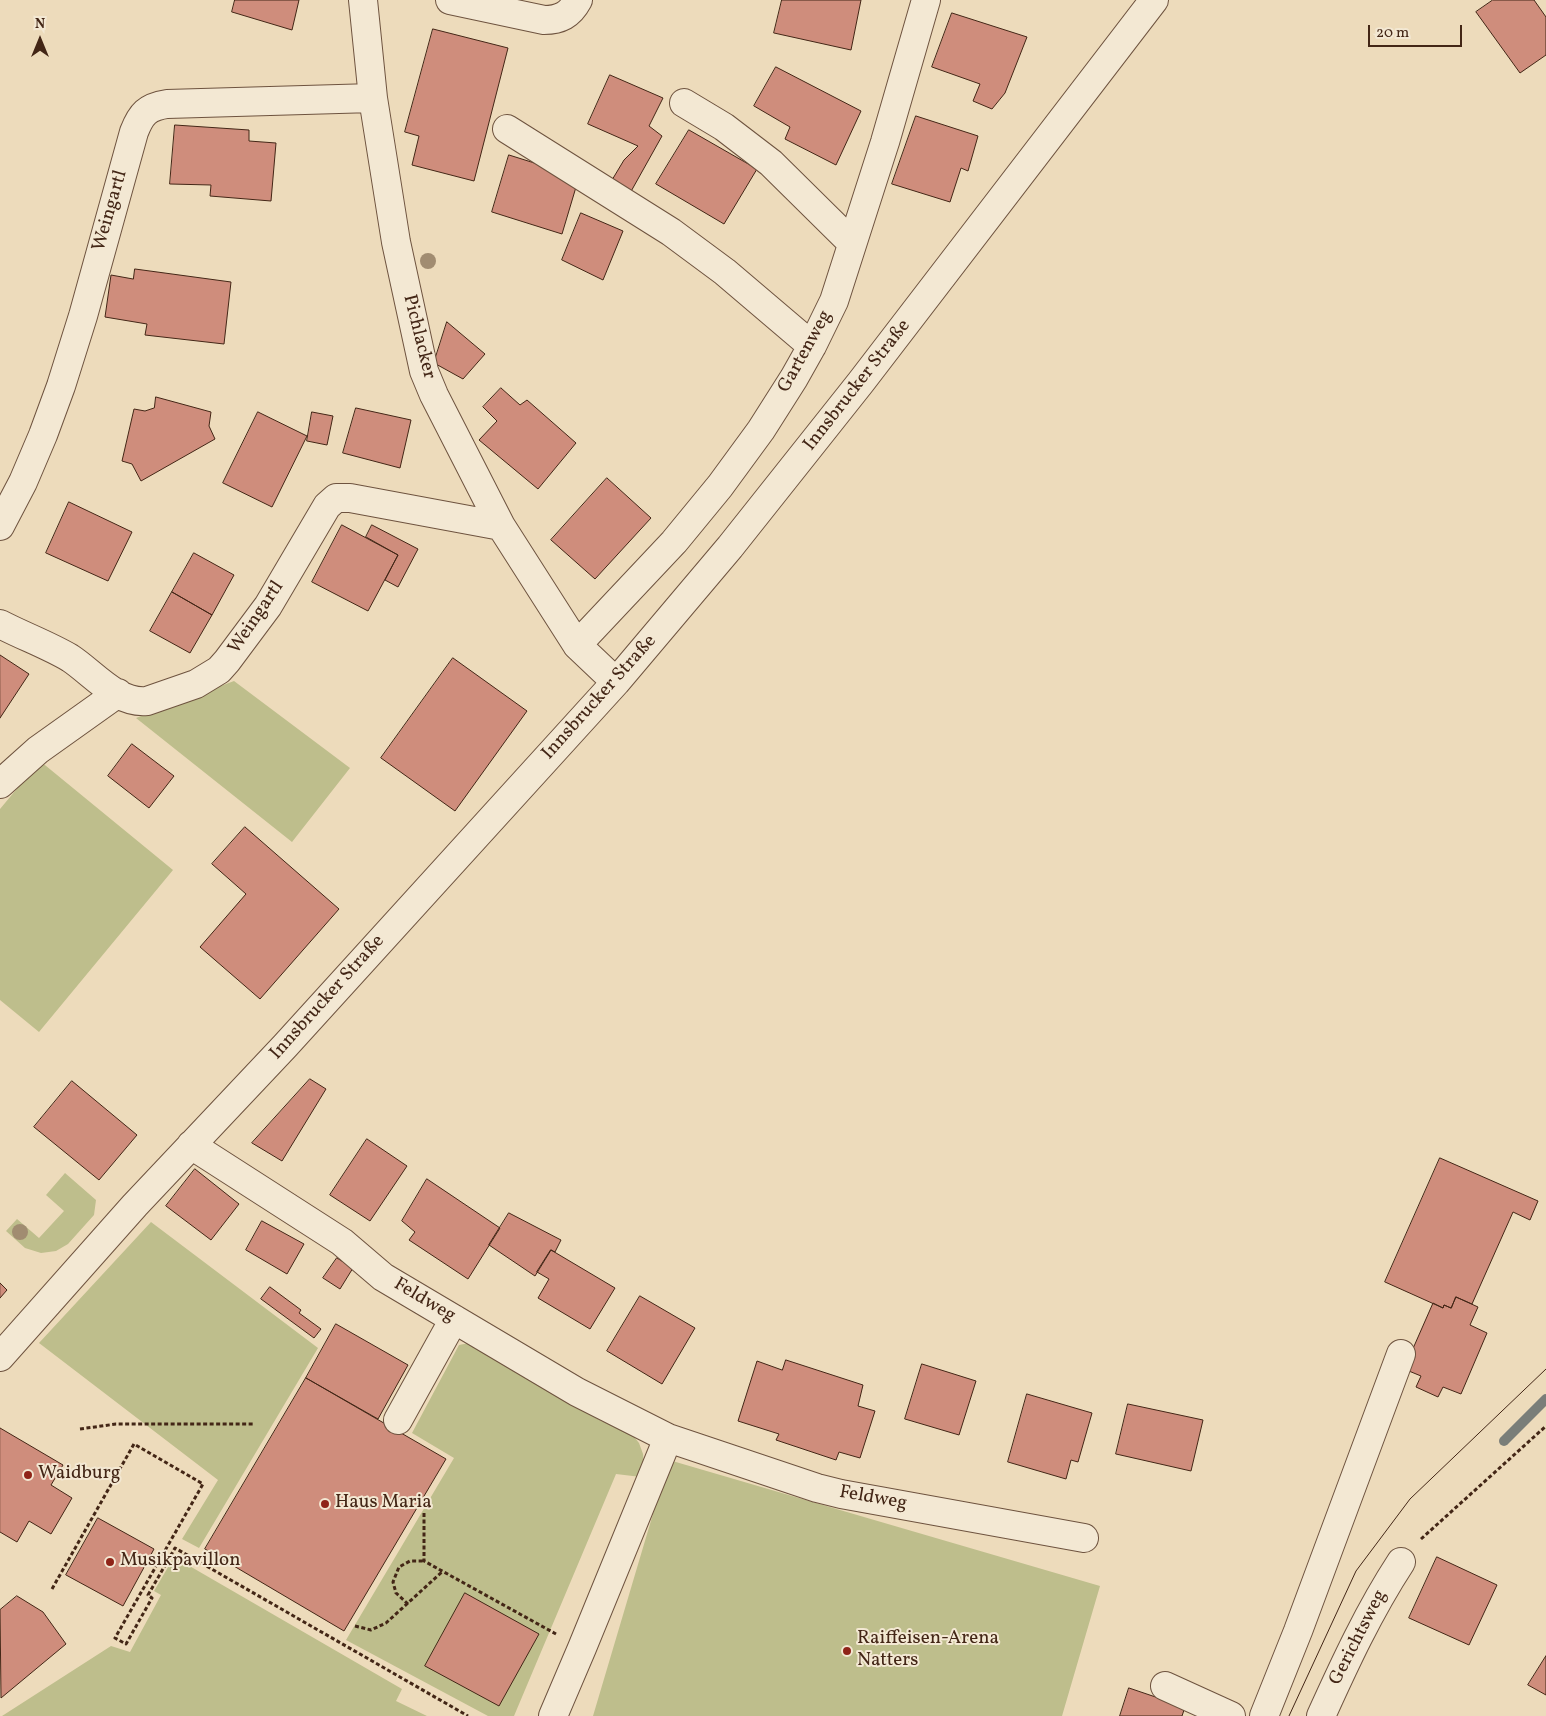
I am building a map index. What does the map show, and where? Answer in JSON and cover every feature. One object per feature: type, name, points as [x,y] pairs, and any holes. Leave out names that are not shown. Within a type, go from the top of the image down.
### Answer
[{"type":"street","name":"Pichlacker","points":[[363,0],[373,98],[396,242],[424,371],[434,395],[500,526],[577,645],[616,682]]},
{"type":"street","points":[[450,0],[544,20],[555,20],[565,17],[578,0]]},
{"type":"street","name":"Gartenweg","points":[[577,645],[674,542],[720,486],[761,430],[812,346],[834,301],[885,142],[926,0]]},
{"type":"street","name":"Innsbrucker Straße","points":[[0,1357],[60,1288],[285,1046],[616,682],[730,547],[861,382],[1154,0]]},
{"type":"street","name":"Weingartl","points":[[0,526],[23,482],[55,402],[82,316],[134,132],[147,110],[167,104],[373,98]]},
{"type":"street","points":[[684,103],[724,127],[771,163],[852,244]]},
{"type":"street","points":[[507,129],[678,237],[725,272],[812,346]]},
{"type":"street","name":"Weingartl","points":[[0,624],[70,658],[118,693],[132,700],[147,702],[196,684],[218,670],[242,643],[263,614],[327,506],[336,498],[350,498],[500,526]]},
{"type":"street","points":[[0,784],[38,750],[118,693]]},
{"type":"street","name":"Feldweg","points":[[191,1145],[342,1242],[383,1277],[577,1392],[668,1438],[817,1488],[841,1494],[1084,1538]]},
{"type":"street","points":[[398,1420],[454,1319]]},
{"type":"street","points":[[1264,1716],[1298,1631],[1401,1354]]},
{"type":"street","points":[[552,1716],[582,1648],[668,1438]]},
{"type":"street","name":"Gerichtsweg","points":[[1321,1716],[1360,1632],[1381,1592],[1401,1562]]},
{"type":"street","points":[[1165,1686],[1231,1716]]},
{"type":"path","points":[[80,1429],[116,1424],[254,1424]]},
{"type":"path","points":[[1401,1562],[1421,1539],[1546,1426]]},
{"type":"path","points":[[52,1589],[134,1444],[203,1484],[115,1638],[126,1644],[152,1598],[148,1595],[175,1548],[468,1716]]},
{"type":"path","points":[[424,1513],[424,1561]]},
{"type":"path","points":[[408,1604],[396,1593],[393,1582],[399,1567],[410,1561],[424,1561],[582,1648]]},
{"type":"path","points":[[355,1626],[371,1630],[386,1623],[443,1571]]},
{"type":"green space","points":[[234,681],[350,768],[292,842],[136,718]]},
{"type":"green space","points":[[40,761],[173,870],[39,1032],[0,1000],[0,809]]},
{"type":"green space","points":[[65,1173],[96,1200],[94,1215],[68,1244],[56,1251],[41,1253],[25,1248],[6,1231],[17,1219],[39,1238],[64,1211],[46,1195]]},
{"type":"green space","points":[[151,1222],[318,1348],[199,1548],[182,1539],[218,1480],[39,1343]]},
{"type":"green space","points":[[469,1343],[601,1421],[631,1433],[639,1443],[643,1454],[644,1465],[641,1477],[616,1474],[514,1716],[488,1716],[346,1640],[454,1458],[412,1433],[459,1345]]},
{"type":"green space","name":"Raiffeisen-Arena Natters","points":[[669,1460],[1100,1586],[1062,1716],[593,1716]]},
{"type":"green space","points":[[174,1557],[402,1689],[396,1701],[427,1716],[2,1716],[111,1646],[130,1652],[161,1595],[154,1591]]},
{"type":"building","points":[[235,0],[299,0],[292,30],[232,12]]},
{"type":"building","points":[[782,0],[861,0],[851,50],[774,33]]},
{"type":"building","points":[[1493,0],[1534,0],[1546,17],[1546,55],[1520,73],[1476,12]]},
{"type":"building","points":[[952,13],[1027,37],[1005,93],[992,109],[973,101],[980,84],[932,67]]},
{"type":"building","points":[[433,29],[508,48],[474,181],[412,165],[419,136],[405,132]]},
{"type":"building","points":[[776,67],[861,111],[836,165],[785,139],[790,127],[754,106]]},
{"type":"building","points":[[610,75],[663,98],[649,126],[662,136],[629,195],[609,185],[624,160],[638,146],[588,124]]},
{"type":"building","points":[[916,116],[978,136],[968,171],[961,168],[950,202],[892,184]]},
{"type":"building","points":[[175,125],[249,130],[249,141],[276,143],[271,201],[210,196],[211,185],[170,184]]},
{"type":"building","points":[[689,130],[757,169],[724,224],[656,184]]},
{"type":"building","points":[[509,155],[579,177],[562,234],[492,212]]},
{"type":"building","points":[[581,213],[623,231],[603,280],[562,260]]},
{"type":"building","points":[[135,269],[231,282],[224,344],[145,335],[147,324],[105,317],[111,275],[133,279]]},
{"type":"building","points":[[447,322],[485,354],[463,379],[434,363]]},
{"type":"building","points":[[501,388],[520,405],[527,400],[576,443],[538,489],[479,440],[497,421],[483,407]]},
{"type":"building","points":[[156,397],[211,412],[209,426],[215,439],[141,481],[132,464],[122,461],[134,409],[145,411],[154,408]]},
{"type":"building","points":[[356,408],[411,420],[400,468],[343,453]]},
{"type":"building","points":[[258,412],[307,436],[272,507],[223,483]]},
{"type":"building","points":[[312,412],[333,416],[327,445],[307,441]]},
{"type":"building","points":[[607,478],[651,518],[595,579],[551,540]]},
{"type":"building","points":[[69,502],[132,532],[108,581],[46,553]]},
{"type":"building","points":[[342,525],[398,555],[368,611],[312,582]]},
{"type":"building","points":[[372,525],[418,549],[398,587],[385,580],[398,555],[366,537]]},
{"type":"building","points":[[194,553],[234,575],[212,615],[172,592]]},
{"type":"building","points":[[172,592],[212,615],[190,653],[150,631]]},
{"type":"building","points":[[0,655],[29,674],[0,718]]},
{"type":"building","points":[[453,658],[527,711],[455,811],[381,758]]},
{"type":"building","points":[[132,744],[174,776],[149,808],[108,776]]},
{"type":"building","points":[[245,827],[339,909],[260,999],[200,947],[246,894],[212,864]]},
{"type":"building","points":[[310,1079],[326,1089],[282,1161],[252,1143]]},
{"type":"building","points":[[72,1081],[137,1135],[99,1180],[34,1127]]},
{"type":"building","points":[[367,1139],[407,1166],[370,1221],[330,1195]]},
{"type":"building","points":[[1440,1158],[1538,1201],[1530,1220],[1513,1212],[1472,1304],[1456,1297],[1451,1308],[1444,1305],[1443,1308],[1385,1282]]},
{"type":"building","points":[[195,1169],[239,1204],[211,1240],[166,1206]]},
{"type":"building","points":[[427,1179],[500,1228],[468,1279],[409,1240],[415,1232],[402,1221]]},
{"type":"building","points":[[509,1213],[561,1240],[555,1252],[551,1250],[535,1276],[489,1245]]},
{"type":"building","points":[[262,1221],[304,1244],[287,1274],[246,1250]]},
{"type":"building","points":[[551,1250],[615,1288],[590,1329],[538,1298],[549,1279],[537,1272]]},
{"type":"building","points":[[337,1258],[353,1268],[340,1289],[323,1278]]},
{"type":"building","points":[[0,1283],[7,1290],[0,1298]]},
{"type":"building","points":[[270,1287],[301,1310],[299,1313],[321,1329],[314,1338],[261,1299]]},
{"type":"building","points":[[640,1296],[695,1328],[662,1384],[607,1351]]},
{"type":"building","points":[[1456,1297],[1478,1307],[1470,1325],[1487,1333],[1461,1394],[1443,1387],[1438,1397],[1416,1387],[1421,1376],[1404,1369],[1433,1303],[1443,1308],[1444,1305],[1451,1308]]},
{"type":"building","points":[[336,1324],[408,1365],[378,1419],[306,1378]]},
{"type":"building","points":[[786,1360],[863,1385],[858,1406],[875,1411],[860,1458],[839,1452],[836,1460],[776,1440],[779,1434],[738,1421],[757,1361],[782,1370]]},
{"type":"building","points":[[922,1364],[976,1381],[959,1435],[905,1419]]},
{"type":"building","name":"Haus Maria","points":[[306,1378],[446,1459],[344,1631],[205,1549]]},
{"type":"building","points":[[1027,1394],[1092,1413],[1078,1462],[1071,1460],[1066,1479],[1008,1462]]},
{"type":"building","points":[[1128,1404],[1203,1420],[1191,1471],[1116,1454]]},
{"type":"building","name":"Waidburg","points":[[0,1428],[63,1465],[51,1485],[72,1498],[51,1534],[29,1521],[17,1542],[0,1532]]},
{"type":"building","name":"Musikpavillon","points":[[98,1518],[154,1549],[123,1606],[66,1575]]},
{"type":"building","points":[[1437,1557],[1497,1585],[1469,1645],[1409,1618]]},
{"type":"building","points":[[465,1593],[539,1634],[499,1706],[425,1666]]},
{"type":"building","points":[[17,1596],[43,1612],[66,1644],[1,1698],[0,1610]]},
{"type":"building","points":[[1546,1656],[1546,1695],[1528,1685]]},
{"type":"building","points":[[1129,1688],[1185,1707],[1182,1716],[1120,1716]]},
{"type":"waterway","points":[[1504,1441],[1546,1399]]},
{"type":"tram line","points":[[1289,1716],[1356,1571],[1410,1499],[1546,1369]]},
{"type":"place","name":"Waidburg","points":[[28,1475]]},
{"type":"place","name":"Haus Maria","points":[[325,1504]]},
{"type":"place","name":"Musikpavillon","points":[[110,1562]]},
{"type":"place","name":"Raiffeisen-Arena Natters","points":[[847,1651]]}]
